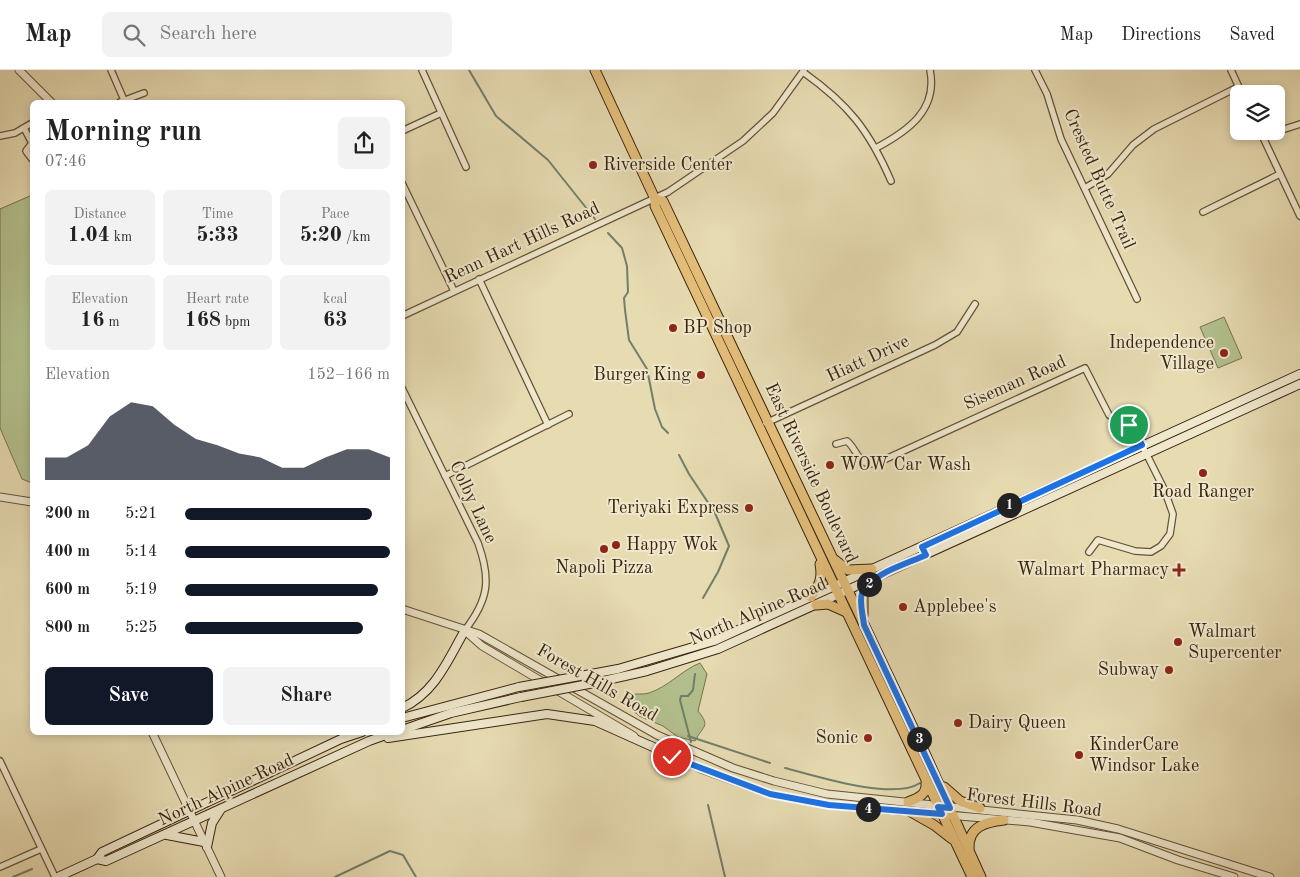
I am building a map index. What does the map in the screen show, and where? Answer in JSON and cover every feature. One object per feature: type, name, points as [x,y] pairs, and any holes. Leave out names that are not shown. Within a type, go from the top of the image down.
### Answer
[{"type":"main road","name":"East Riverside Boulevard","points":[[595,70],[655,199],[655,206],[833,559],[931,766],[981,877]]},
{"type":"main road","name":"North Alpine Road","points":[[405,717],[519,687],[618,669],[714,641],[836,591],[872,569],[1300,374]]},
{"type":"main road","name":"North Alpine Road","points":[[846,586],[872,580],[1300,384]]},
{"type":"main road","name":"East Riverside Boulevard","points":[[764,423],[818,552],[972,877]]},
{"type":"main road","points":[[922,547],[926,555]]},
{"type":"main road","points":[[818,552],[822,574],[813,601],[828,604],[846,612]]},
{"type":"main road","points":[[833,559],[848,570],[872,569]]},
{"type":"main road","points":[[864,625],[861,604],[862,592],[872,580]]},
{"type":"main road","name":"North Alpine Road","points":[[405,729],[451,713],[647,671],[718,649],[813,601]]},
{"type":"main road","points":[[405,707],[414,703],[434,685],[465,630]]},
{"type":"main road","points":[[368,741],[547,714],[595,721],[653,747]]},
{"type":"main road","points":[[341,739],[345,735]]},
{"type":"main road","name":"North Alpine Road","points":[[57,877],[98,859],[102,852],[189,810],[353,735]]},
{"type":"main road","name":"North Alpine Road","points":[[98,859],[106,861],[368,741],[385,735]]},
{"type":"main road","points":[[931,766],[950,794],[960,801],[980,808]]},
{"type":"main road","points":[[908,802],[925,792],[926,786],[922,774]]},
{"type":"main road","points":[[165,835],[206,844],[212,823],[221,809]]},
{"type":"main road","points":[[911,812],[940,829],[957,844]]},
{"type":"main road","points":[[970,852],[972,834],[981,824],[1004,820]]},
{"type":"street","points":[[19,70],[49,100]]},
{"type":"street","points":[[111,70],[122,100]]},
{"type":"street","points":[[422,70],[466,167]]},
{"type":"street","points":[[876,148],[892,140],[916,120],[929,103],[933,83],[930,70]]},
{"type":"street","name":"Crested Butte Trail","points":[[1035,70],[1047,94],[1061,139],[1137,299]]},
{"type":"street","points":[[1231,70],[1238,85]]},
{"type":"street","points":[[803,71],[853,114],[876,148],[892,180]]},
{"type":"street","name":"Renn Hart Hills Road","points":[[405,315],[655,199],[708,167],[743,141],[773,113],[803,71]]},
{"type":"street","points":[[1085,188],[1108,174],[1133,145],[1154,129],[1230,90]]},
{"type":"street","points":[[125,100],[144,93]]},
{"type":"street","points":[[405,130],[441,113]]},
{"type":"street","points":[[0,136],[15,133],[30,124]]},
{"type":"street","points":[[1285,128],[1300,124]]},
{"type":"street","points":[[24,128],[30,139]]},
{"type":"street","points":[[1264,140],[1300,215]]},
{"type":"street","points":[[30,146],[26,151],[30,156]]},
{"type":"street","points":[[1203,212],[1280,174]]},
{"type":"street","points":[[405,189],[454,291]]},
{"type":"street","points":[[480,279],[548,425]]},
{"type":"street","name":"Hiatt Drive","points":[[764,423],[935,345],[957,332],[975,304]]},
{"type":"street","name":"Siseman Road","points":[[836,444],[847,441],[862,461],[867,464],[877,463],[1085,368],[1109,415],[1131,427],[1142,445],[1164,489],[1173,514],[1170,534],[1161,546],[1151,552],[1135,551],[1098,540],[1089,552]]},
{"type":"street","name":"Colby Lane","points":[[405,394],[478,543],[487,577],[485,594],[474,619],[465,630]]},
{"type":"street","points":[[445,476],[568,414]]},
{"type":"street","points":[[0,497],[30,502]]},
{"type":"street","name":"Forest Hills Road","points":[[405,611],[479,634],[657,735],[733,768],[774,782],[827,794],[908,802],[940,810],[1030,822],[1120,838],[1178,860],[1234,877]]},
{"type":"street","name":"Forest Hills Road","points":[[465,630],[482,646],[653,747],[701,769],[770,794],[829,805],[911,812],[940,810]]},
{"type":"street","points":[[153,735],[221,877]]},
{"type":"street","points":[[0,761],[41,849],[57,877]]},
{"type":"street","name":"Forest Hills Road","points":[[952,812],[980,808],[1077,820],[1118,829],[1270,877]]},
{"type":"street","points":[[0,867],[41,849]]},
{"type":"green space","points":[[30,196],[30,482],[22,479],[0,428],[0,209]]},
{"type":"green space","points":[[1224,317],[1242,358],[1218,368],[1200,327]]},
{"type":"green space","points":[[700,663],[707,674],[698,711],[705,723],[695,741],[678,737],[663,726],[639,716],[628,706],[627,700],[630,695],[647,694],[656,690]]},
{"type":"waterway","points":[[469,70],[496,116],[548,160],[595,219]]},
{"type":"waterway","points":[[608,233],[622,248],[627,266],[628,292],[624,298],[629,340],[647,369],[655,409],[662,427],[668,433]]},
{"type":"waterway","points":[[679,455],[689,474],[715,513],[729,546],[718,572],[703,598]]},
{"type":"waterway","points":[[691,742],[680,700],[681,696],[688,696],[693,690],[695,674]]},
{"type":"waterway","points":[[688,736],[770,763]]},
{"type":"waterway","points":[[785,768],[834,781],[874,788],[908,788],[920,783]]},
{"type":"waterway","points":[[708,805],[725,877]]},
{"type":"waterway","points":[[335,877],[390,851],[403,855],[416,877]]},
{"type":"waterway","points":[[13,877],[32,869]]},
{"type":"place","name":"Riverside Center","points":[[593,165]]},
{"type":"place","name":"BP Shop","points":[[673,328]]},
{"type":"place","name":"Independence Village","points":[[1224,353]]},
{"type":"place","name":"Burger King","points":[[701,375]]},
{"type":"place","name":"WOW Car Wash","points":[[830,465]]},
{"type":"place","name":"Road Ranger","points":[[1203,473]]},
{"type":"place","name":"Teriyaki Express","points":[[749,508]]},
{"type":"place","name":"Happy Wok","points":[[616,545]]},
{"type":"place","name":"Napoli Pizza","points":[[604,549]]},
{"type":"place","name":"Walmart Pharmacy","points":[[1179,570]]},
{"type":"place","name":"Applebee's","points":[[903,607]]},
{"type":"place","name":"Walmart Supercenter","points":[[1178,642]]},
{"type":"place","name":"Subway","points":[[1169,670]]},
{"type":"place","name":"Dairy Queen","points":[[958,723]]},
{"type":"place","name":"Sonic","points":[[868,738]]},
{"type":"place","name":"KinderCare Windsor Lake","points":[[1079,755]]},
{"type":"route","points":[[672,757],[770,794],[829,805],[942,814],[938,807],[950,808],[864,625],[861,604],[862,592],[872,580],[926,555],[922,547],[1142,445],[1135,431],[1129,425]]}]
